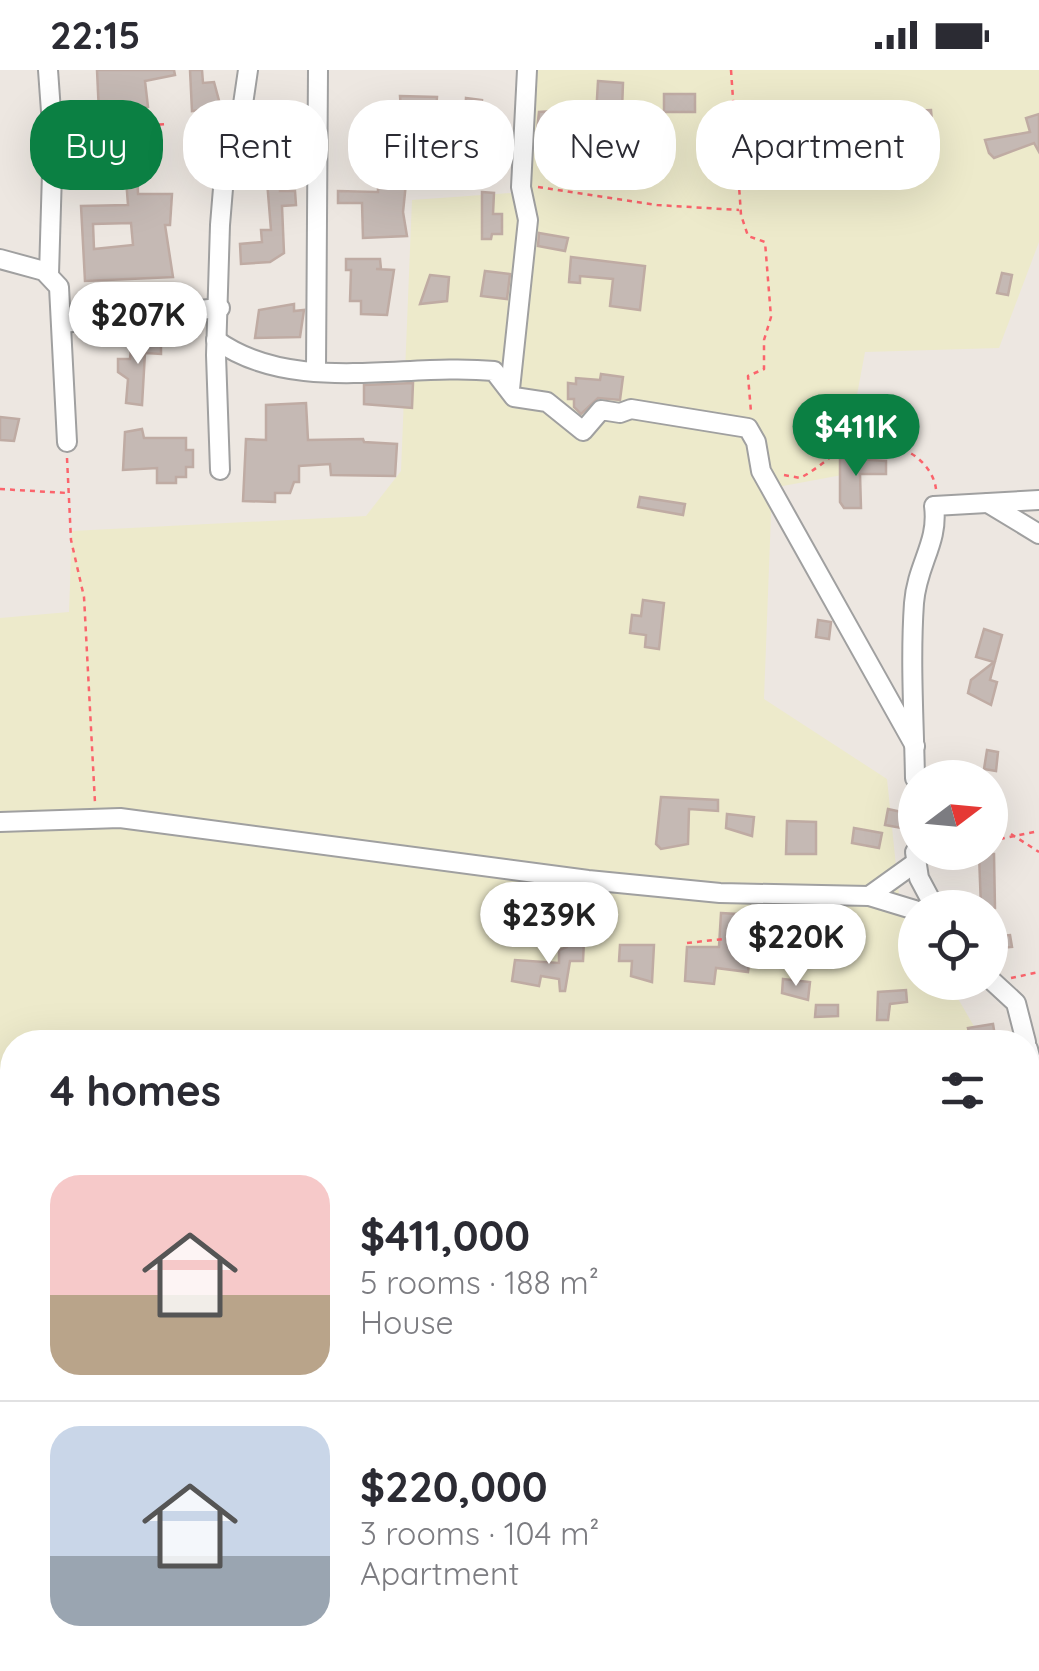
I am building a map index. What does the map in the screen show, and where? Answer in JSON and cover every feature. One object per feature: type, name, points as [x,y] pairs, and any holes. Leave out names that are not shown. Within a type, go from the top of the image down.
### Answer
[{"type":"street","points":[[48,70],[50,100]]},
{"type":"street","points":[[220,470],[216,340],[220,225],[226,152],[242,111],[248,70]]},
{"type":"street","points":[[316,369],[318,70]]},
{"type":"street","points":[[510,390],[528,220],[521,187],[527,70]]},
{"type":"street","points":[[51,190],[49,274],[58,287],[62,323],[67,442]]},
{"type":"street","points":[[0,259],[49,274]]},
{"type":"street","points":[[62,323],[220,308]]},
{"type":"street","points":[[216,340],[273,367],[489,370],[524,402],[547,402],[584,431],[601,410],[631,410],[748,428],[760,471],[915,746]]},
{"type":"street","points":[[915,760],[914,604],[919,570],[938,533],[934,506],[1039,500]]},
{"type":"street","points":[[987,503],[1039,534]]},
{"type":"street","points":[[0,822],[96,818],[682,889],[868,896],[898,905]]},
{"type":"street","points":[[868,896],[900,870]]},
{"type":"street","points":[[1008,995],[1016,1003],[1023,1030]]},
{"type":"path","points":[[732,70],[740,210],[748,236],[766,242],[770,277],[764,369],[748,376],[748,428]]},
{"type":"path","points":[[163,124],[169,124]]},
{"type":"path","points":[[521,187],[740,210]]},
{"type":"path","points":[[67,442],[72,540],[84,597],[96,818]]},
{"type":"path","points":[[760,471],[800,478],[856,444],[902,448],[924,461],[934,474],[934,506]]},
{"type":"path","points":[[0,489],[68,493]]},
{"type":"path","points":[[1008,835],[1039,832]]},
{"type":"path","points":[[1011,834],[1039,852]]},
{"type":"path","points":[[687,944],[750,936],[790,908]]},
{"type":"path","points":[[1008,977],[1039,972]]},
{"type":"shaded area","points":[[522,70],[1039,70],[1039,242],[999,348],[865,352],[842,475],[772,488],[764,699],[887,779],[898,890],[898,1000],[959,1000],[976,1030],[0,1030],[0,618],[69,612],[72,531],[366,516],[401,471],[412,200],[514,190]]},
{"type":"building","points":[[97,70],[174,70],[175,75],[145,81],[147,100],[98,100]]},
{"type":"building","points":[[190,70],[202,70],[203,83],[214,82],[219,100],[191,100]]},
{"type":"building","points":[[598,81],[623,83],[622,100],[597,100]]},
{"type":"building","points":[[664,94],[695,94],[695,112],[676,112],[676,100],[664,100]]},
{"type":"building","points":[[400,96],[437,97],[437,100],[400,100]]},
{"type":"building","points":[[1039,114],[1039,152],[1034,143],[994,158],[989,153],[985,140],[1030,132],[1026,118]]},
{"type":"building","points":[[127,190],[138,190],[138,194],[172,194],[170,225],[165,225],[173,277],[85,281],[81,206],[128,205]],"holes":[[[131,223],[133,245],[94,249],[93,224]]]},
{"type":"building","points":[[268,190],[295,191],[296,205],[282,206],[284,253],[270,262],[241,264],[240,244],[262,242],[261,230],[271,230]]},
{"type":"building","points":[[405,190],[403,212],[407,236],[363,238],[362,203],[338,203],[338,191]]},
{"type":"building","points":[[482,192],[494,193],[493,214],[502,214],[502,234],[492,234],[491,239],[482,239]]},
{"type":"building","points":[[539,233],[568,238],[565,251],[538,246]]},
{"type":"building","points":[[571,257],[645,266],[640,310],[610,306],[613,279],[580,276],[580,283],[569,282]]},
{"type":"building","points":[[346,259],[380,259],[381,269],[376,269],[394,270],[387,315],[361,314],[361,301],[350,301],[351,270],[346,270]]},
{"type":"building","points":[[485,271],[510,274],[507,299],[481,296]]},
{"type":"building","points":[[1002,273],[1012,275],[1008,295],[997,293]]},
{"type":"building","points":[[430,275],[449,277],[447,301],[420,304]]},
{"type":"building","points":[[294,304],[294,311],[304,310],[300,337],[255,338],[259,310]]},
{"type":"building","points":[[139,336],[161,336],[161,354],[145,353],[142,405],[126,403],[128,379],[118,372],[118,359],[130,359],[131,349],[139,349]]},
{"type":"building","points":[[601,374],[623,377],[620,400],[598,398],[581,414],[574,407],[574,399],[568,399],[568,383],[576,384],[576,378],[600,380]]},
{"type":"building","points":[[413,383],[412,408],[364,404],[364,385]]},
{"type":"building","points":[[306,403],[308,440],[363,439],[397,444],[395,476],[331,475],[330,464],[299,466],[299,482],[294,482],[290,493],[275,493],[275,502],[243,501],[246,439],[266,440],[266,405]]},
{"type":"building","points":[[0,417],[19,419],[14,441],[0,440]]},
{"type":"building","points":[[142,429],[144,438],[186,438],[186,450],[193,450],[193,467],[186,467],[186,477],[176,477],[176,483],[157,483],[157,468],[123,470],[125,432]]},
{"type":"building","points":[[840,458],[886,461],[886,474],[860,474],[861,508],[844,508],[840,502]]},
{"type":"building","points":[[640,497],[685,504],[683,515],[638,507]]},
{"type":"building","points":[[643,600],[664,603],[659,649],[645,647],[646,635],[630,633],[632,615],[641,616]]},
{"type":"building","points":[[818,620],[831,622],[829,639],[816,637]]},
{"type":"building","points":[[984,629],[1002,635],[990,680],[997,682],[991,705],[968,693],[971,680],[994,662],[976,657]]},
{"type":"building","points":[[987,750],[998,752],[997,760],[985,760]]},
{"type":"building","points":[[661,797],[718,800],[718,811],[689,809],[688,844],[661,849],[656,844]]},
{"type":"building","points":[[888,809],[898,811],[898,827],[885,825]]},
{"type":"building","points":[[727,814],[754,817],[752,836],[726,828]]},
{"type":"building","points":[[787,821],[816,822],[816,854],[786,854]]},
{"type":"building","points":[[854,828],[882,833],[879,848],[852,843]]},
{"type":"building","points":[[980,870],[994,870],[995,890],[980,890]]},
{"type":"building","points":[[721,913],[738,914],[737,940],[752,942],[748,972],[716,968],[714,984],[685,981],[687,947],[719,947]]},
{"type":"building","points":[[568,941],[584,941],[583,961],[570,961],[565,991],[560,991],[559,979],[541,976],[539,986],[512,981],[515,960],[559,963],[559,950],[567,947]]},
{"type":"building","points":[[620,945],[654,945],[652,982],[631,976],[632,961],[619,961]]},
{"type":"building","points":[[783,979],[810,982],[808,1000],[782,993]]},
{"type":"building","points":[[898,991],[898,1000],[907,1002],[890,1004],[888,1020],[877,1020],[878,992]]},
{"type":"building","points":[[816,1005],[838,1005],[838,1016],[815,1017]]},
{"type":"building","points":[[993,1024],[994,1030],[968,1030]]}]
